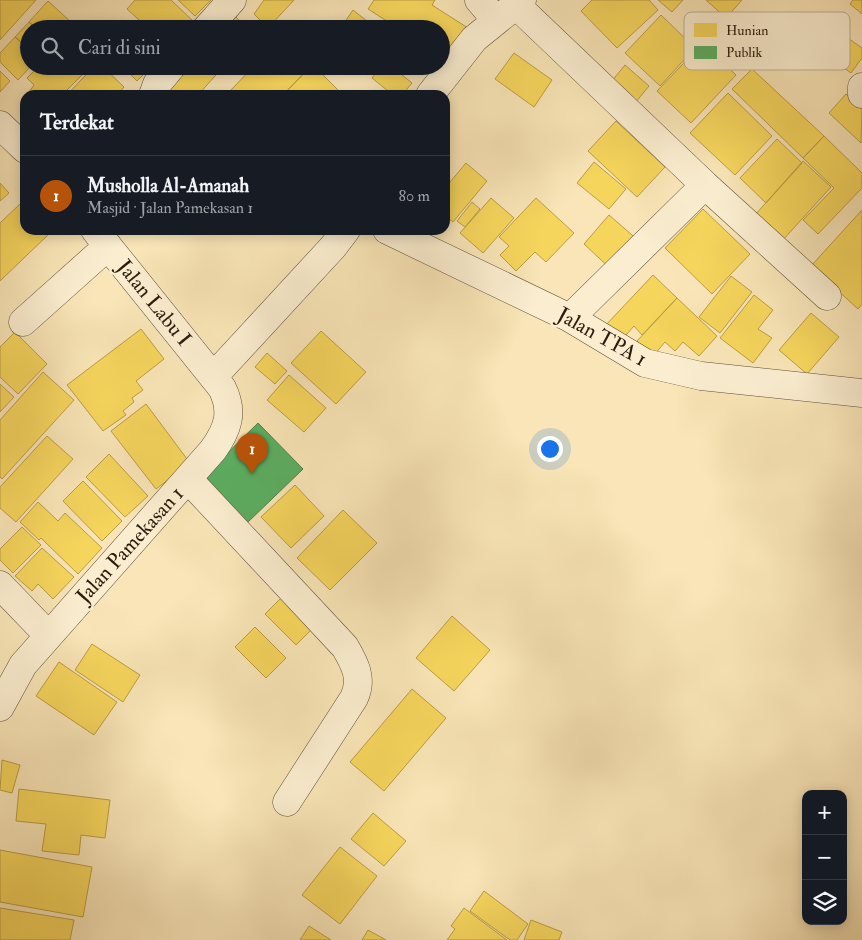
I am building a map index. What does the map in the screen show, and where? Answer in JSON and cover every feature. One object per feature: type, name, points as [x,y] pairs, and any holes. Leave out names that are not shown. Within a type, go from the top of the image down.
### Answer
[{"type":"street","points":[[214,20],[232,0]]},
{"type":"street","points":[[450,70],[503,6],[705,185],[826,296]]},
{"type":"street","points":[[155,90],[164,75]]},
{"type":"street","points":[[434,90],[446,75]]},
{"type":"street","points":[[862,87],[862,94]]},
{"type":"street","points":[[0,125],[20,144]]},
{"type":"street","points":[[570,318],[705,185]]},
{"type":"street","points":[[213,377],[334,247],[342,235]]},
{"type":"street","name":"Jalan TPA 1","points":[[397,235],[570,318],[645,363],[671,371],[701,376],[862,392]]},
{"type":"street","points":[[24,322],[101,238]]},
{"type":"street","name":"Jalan Labu I","points":[[101,238],[213,377]]},
{"type":"street","name":"Jalan Pamekasan 1","points":[[0,707],[23,665],[189,480],[224,435],[230,416],[228,401],[213,377]]},
{"type":"street","points":[[189,480],[345,647],[358,676],[359,689],[354,698],[287,802]]},
{"type":"street","points":[[0,586],[48,635]]},
{"type":"building: Hunian","points":[[0,0],[36,0],[0,40]]},
{"type":"building: Hunian","points":[[135,0],[171,0],[192,20],[139,20],[127,9]]},
{"type":"building: Hunian","points":[[178,0],[211,0],[195,16]]},
{"type":"building: Hunian","points":[[264,0],[294,0],[275,20],[260,20],[254,14]]},
{"type":"building: Hunian","points":[[374,0],[435,0],[432,5],[468,28],[450,57],[450,20],[385,20],[368,9]]},
{"type":"building: Hunian","points":[[592,0],[649,0],[658,10],[617,48],[581,11]]},
{"type":"building: Hunian","points":[[658,0],[683,0],[672,12]]},
{"type":"building: Hunian","points":[[706,0],[742,0],[731,12],[719,12]]},
{"type":"building: Hunian","points":[[853,0],[862,0],[862,14],[850,4]]},
{"type":"building: Hunian","points":[[48,1],[69,20],[31,20]]},
{"type":"building: Hunian","points":[[353,10],[366,20],[346,20]]},
{"type":"building: Hunian","points":[[234,15],[239,20],[229,20]]},
{"type":"building: Hunian","points":[[661,15],[684,37],[684,60],[660,86],[625,53]]},
{"type":"building: Hunian","points":[[20,32],[20,41],[15,37]]},
{"type":"building: Hunian","points":[[15,37],[20,41],[20,75],[23,75],[18,80],[0,62],[0,53]]},
{"type":"building: Hunian","points":[[850,40],[862,48],[862,58],[851,73],[847,70],[850,70]]},
{"type":"building: Hunian","points":[[514,53],[552,80],[534,107],[495,79]]},
{"type":"building: Hunian","points":[[684,63],[684,70],[731,70],[736,75],[691,123],[657,91]]},
{"type":"building: Hunian","points":[[625,65],[649,86],[635,103],[611,82]]},
{"type":"building: Hunian","points":[[753,70],[824,136],[803,158],[732,89]]},
{"type":"building: Hunian","points":[[0,71],[10,81],[0,92]]},
{"type":"building: Hunian","points":[[30,75],[82,75],[67,90],[30,90],[34,85],[27,78]]},
{"type":"building: Hunian","points":[[86,75],[111,75],[124,87],[121,90],[72,90]]},
{"type":"building: Hunian","points":[[131,75],[143,75],[137,81]]},
{"type":"building: Hunian","points":[[174,75],[216,75],[202,90],[170,90],[165,85]]},
{"type":"building: Hunian","points":[[245,75],[302,75],[288,90],[231,90]]},
{"type":"building: Hunian","points":[[302,75],[323,75],[338,90],[288,90]]},
{"type":"building: Hunian","points":[[374,75],[402,75],[412,83],[406,90],[387,90],[372,78]]},
{"type":"building: Hunian","points":[[728,93],[772,136],[735,175],[690,133]]},
{"type":"building: Hunian","points":[[846,94],[862,109],[861,143],[829,113]]},
{"type":"building: Hunian","points":[[616,121],[665,167],[637,197],[588,151]]},
{"type":"building: Hunian","points":[[824,136],[862,173],[862,188],[818,234],[803,220],[834,188],[803,158]]},
{"type":"building: Hunian","points":[[777,139],[802,163],[766,203],[740,178]]},
{"type":"building: Hunian","points":[[803,161],[831,187],[782,241],[755,215]]},
{"type":"building: Hunian","points":[[594,162],[626,189],[609,209],[577,183]]},
{"type":"building: Hunian","points":[[466,163],[487,181],[453,222],[450,220],[450,182]]},
{"type":"building: Hunian","points":[[0,183],[9,193],[0,201]]},
{"type":"building: Hunian","points":[[491,198],[514,218],[483,253],[460,233]]},
{"type":"building: Hunian","points":[[536,198],[574,233],[546,262],[535,252],[516,271],[500,255],[509,246],[499,237]]},
{"type":"building: Hunian","points":[[472,202],[480,209],[465,227],[457,221]]},
{"type":"building: Hunian","points":[[20,204],[20,235],[48,235],[0,281],[0,223]]},
{"type":"building: Hunian","points":[[703,209],[750,254],[712,294],[665,248]]},
{"type":"building: Hunian","points":[[862,210],[862,304],[858,309],[811,266]]},
{"type":"building: Hunian","points":[[609,215],[640,242],[614,272],[584,244]]},
{"type":"building: Hunian","points":[[653,275],[677,298],[642,335],[634,326],[620,342],[604,327]]},
{"type":"building: Hunian","points":[[731,276],[752,292],[720,333],[699,317]]},
{"type":"building: Hunian","points":[[754,295],[773,310],[758,329],[772,338],[753,363],[720,338]]},
{"type":"building: Hunian","points":[[677,298],[717,336],[699,356],[683,342],[675,351],[665,342],[653,356],[637,341]]},
{"type":"building: Hunian","points":[[811,313],[839,337],[807,374],[779,350]]},
{"type":"building: Hunian","points":[[141,329],[164,359],[136,381],[143,390],[132,398],[134,402],[123,411],[126,415],[103,431],[67,385]]},
{"type":"building: Hunian","points":[[321,331],[366,372],[336,404],[291,363]]},
{"type":"building: Hunian","points":[[15,332],[47,364],[18,394],[0,377],[0,347]]},
{"type":"building: Hunian","points":[[267,353],[287,371],[275,384],[255,367]]},
{"type":"building: Hunian","points":[[43,372],[74,400],[2,479],[0,477],[0,420]]},
{"type":"building: Hunian","points":[[289,375],[326,408],[304,432],[267,400]]},
{"type":"building: Hunian","points":[[0,384],[14,397],[0,412]]},
{"type":"building: Hunian","points":[[146,404],[190,463],[156,489],[111,431]]},
{"type":"building: Hunian","points":[[47,436],[73,459],[16,522],[0,508],[0,487]]},
{"type":"building: Hunian","points":[[109,454],[148,496],[125,517],[86,477]]},
{"type":"building: Hunian","points":[[83,481],[122,521],[102,541],[63,501]]},
{"type":"building: Hunian","points":[[295,485],[324,516],[291,548],[261,517]]},
{"type":"building: Hunian","points":[[38,502],[58,521],[65,513],[102,548],[78,574],[41,538],[39,540],[20,522]]},
{"type":"building: Hunian","points":[[343,510],[377,543],[330,590],[297,558]]},
{"type":"building: Hunian","points":[[22,527],[41,545],[13,573],[0,560],[0,549]]},
{"type":"building: Hunian","points":[[42,548],[74,577],[53,599],[38,584],[32,591],[15,576]]},
{"type":"building: Hunian","points":[[286,593],[317,624],[296,645],[265,614]]},
{"type":"building: Hunian","points":[[452,616],[490,650],[454,691],[416,658]]},
{"type":"building: Hunian","points":[[255,627],[286,658],[266,678],[235,647]]},
{"type":"building: Hunian","points":[[92,644],[140,675],[123,702],[75,670]]},
{"type":"building: Hunian","points":[[59,662],[117,702],[94,735],[36,696]]},
{"type":"building: Hunian","points":[[412,689],[446,718],[384,791],[350,762]]},
{"type":"building: Hunian","points":[[2,760],[20,765],[12,793],[0,790]]},
{"type":"building: Hunian","points":[[19,789],[110,800],[105,838],[81,835],[79,855],[42,851],[46,824],[16,821]]},
{"type":"building: Hunian","points":[[373,813],[406,841],[384,866],[351,839]]},
{"type":"building: Hunian","points":[[340,847],[377,876],[340,924],[302,895]]},
{"type":"building: Hunian","points":[[0,850],[92,867],[83,917],[0,902]]},
{"type":"building: Hunian","points":[[484,891],[528,924],[517,940],[510,940],[470,911]]},
{"type":"building: Hunian","points":[[0,908],[74,920],[70,940],[0,940]]},
{"type":"building: Hunian","points":[[464,908],[507,940],[447,940],[455,929],[451,926]]},
{"type":"building: Hunian","points":[[531,920],[562,932],[559,940],[524,940]]},
{"type":"building: Hunian","points":[[309,926],[331,940],[300,940]]},
{"type":"building: Hunian","points":[[368,930],[386,940],[362,940]]},
{"type":"building: Publik","points":[[258,423],[303,469],[246,524],[201,479]]},
{"type":"place","name":"Musholla Al-Amanah","points":[[252,474]]}]
